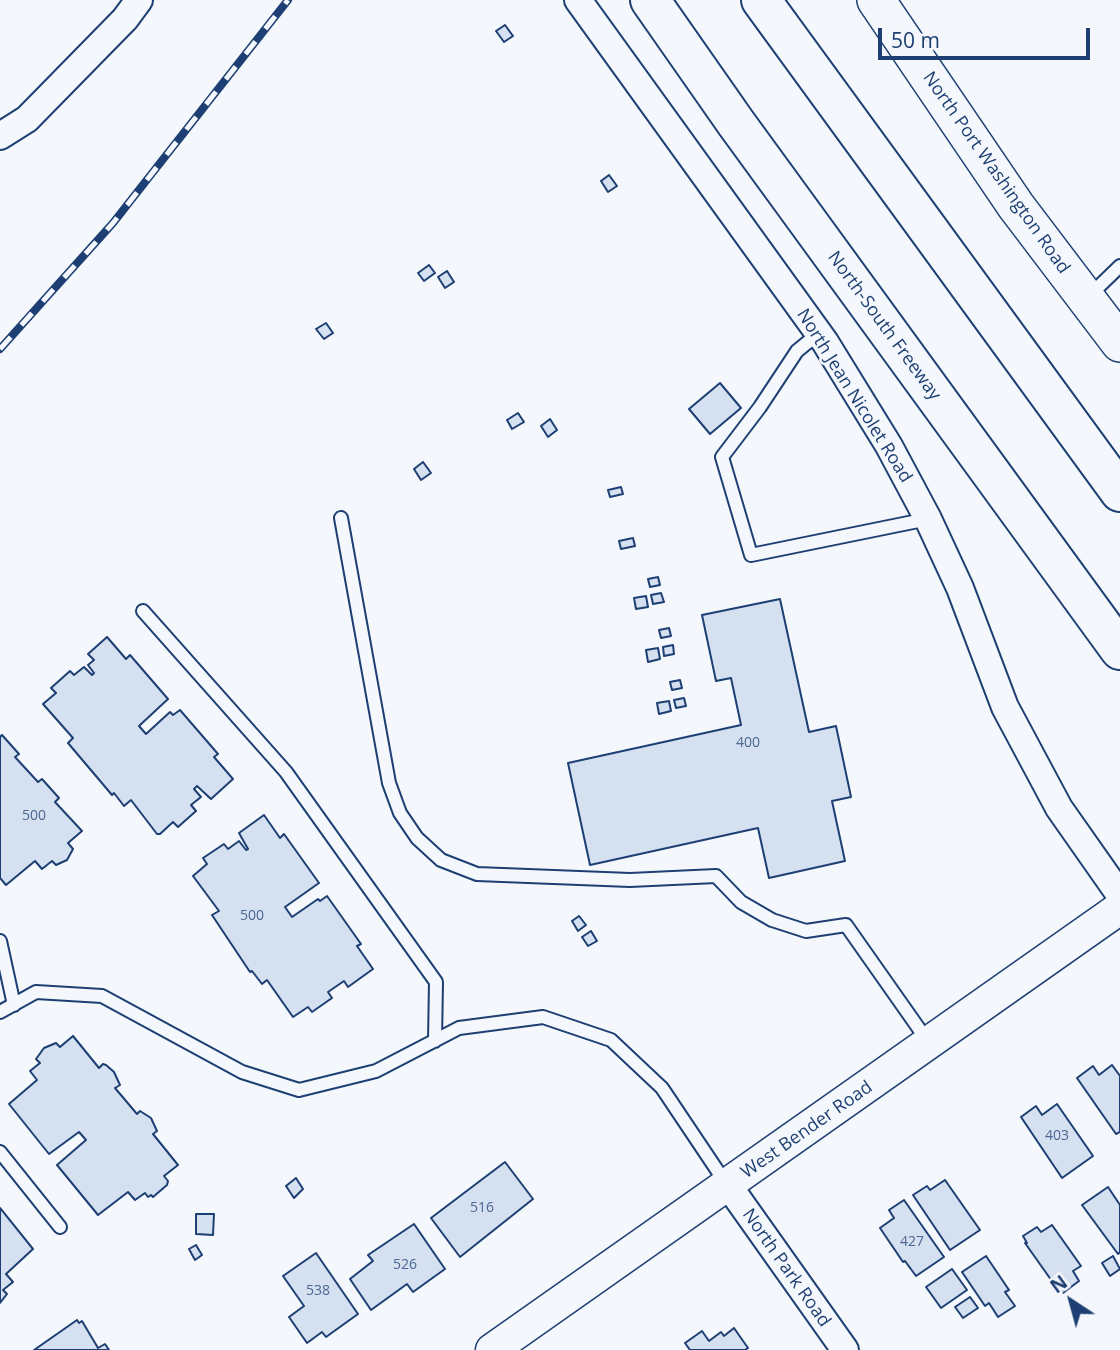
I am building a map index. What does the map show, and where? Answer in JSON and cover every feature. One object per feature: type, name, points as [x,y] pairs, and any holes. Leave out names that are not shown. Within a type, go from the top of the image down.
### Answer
[{"type":"highway","name":"North-South Freeway","points":[[650,0],[736,123],[1120,650]]},
{"type":"highway","points":[[761,0],[1120,492]]},
{"type":"main road","name":"North Port Washington Road","points":[[876,0],[1016,206],[1120,343]]},
{"type":"street","points":[[0,136],[27,119],[125,19],[139,0]]},
{"type":"street","name":"North Jean Nicolet Road","points":[[578,0],[819,333],[890,446],[960,588],[1005,706],[1059,808],[1120,895]]},
{"type":"street","name":"West Bender Road","points":[[492,1350],[1120,908]]},
{"type":"street","name":"North Park Road","points":[[728,1185],[845,1350]]},
{"type":"lane","points":[[1085,300],[1120,266]]},
{"type":"lane","points":[[819,333],[797,351],[760,407],[722,457],[751,555],[928,519]]},
{"type":"lane","points":[[341,518],[389,783],[400,813],[417,838],[441,860],[477,874],[630,880],[716,876],[741,902],[772,920],[806,930],[846,925],[929,1044]]},
{"type":"lane","points":[[144,611],[286,772],[436,982],[435,1041]]},
{"type":"lane","points":[[0,942],[14,1005]]},
{"type":"lane","points":[[0,1012],[36,992],[102,996],[242,1072],[299,1090],[376,1072],[459,1028],[543,1017],[611,1040],[662,1088],[728,1185]]},
{"type":"lane","points":[[0,1152],[60,1227]]},
{"type":"building","points":[[505,25],[513,36],[504,42],[496,31]]},
{"type":"building","points":[[609,175],[617,186],[608,192],[601,181]]},
{"type":"building","points":[[429,265],[435,273],[424,281],[418,273]]},
{"type":"building","points":[[447,271],[454,282],[445,288],[438,277]]},
{"type":"building","points":[[326,323],[333,333],[324,339],[316,329]]},
{"type":"building","points":[[720,383],[741,408],[710,434],[689,409]]},
{"type":"building","points":[[518,413],[524,422],[512,429],[507,420]]},
{"type":"building","points":[[550,419],[557,430],[548,437],[541,426]]},
{"type":"building","points":[[423,462],[431,473],[421,480],[414,469]]},
{"type":"building","points":[[621,487],[623,494],[610,497],[608,490]]},
{"type":"building","points":[[633,538],[635,546],[621,549],[619,541]]},
{"type":"building","points":[[658,577],[660,585],[650,587],[648,579]]},
{"type":"building","points":[[661,593],[664,602],[653,604],[651,595]]},
{"type":"building","points":[[646,596],[648,607],[636,609],[634,598]]},
{"type":"building","points":[[780,599],[809,732],[836,726],[851,797],[832,801],[845,861],[769,878],[758,828],[590,865],[568,763],[741,725],[731,678],[716,681],[702,615]]},
{"type":"building","points":[[669,628],[671,636],[661,638],[659,630]]},
{"type":"building","points":[[107,637],[126,659],[130,655],[168,699],[139,726],[146,734],[170,712],[173,715],[180,710],[218,754],[214,757],[233,779],[211,799],[197,786],[194,789],[201,797],[191,805],[196,811],[178,827],[173,822],[160,834],[157,834],[131,800],[124,806],[114,793],[112,795],[68,743],[73,738],[43,704],[56,693],[51,688],[70,671],[74,675],[84,667],[92,675],[94,673],[88,665],[94,660],[88,654]]},
{"type":"building","points":[[673,645],[674,654],[664,656],[663,647]]},
{"type":"building","points":[[658,648],[660,659],[648,662],[646,650]]},
{"type":"building","points":[[680,680],[682,688],[672,690],[670,682]]},
{"type":"building","points":[[684,698],[686,706],[676,708],[674,700]]},
{"type":"building","points":[[669,701],[671,711],[659,714],[657,703]]},
{"type":"building","points":[[2,735],[19,754],[15,757],[38,782],[42,779],[59,798],[55,802],[82,831],[68,843],[73,849],[67,860],[56,865],[52,861],[42,869],[35,861],[6,885],[0,878]]},
{"type":"building","points":[[264,815],[280,838],[284,834],[319,883],[285,907],[292,917],[327,896],[361,944],[357,946],[373,969],[348,987],[344,981],[328,992],[332,998],[312,1012],[308,1007],[293,1017],[267,980],[262,984],[252,971],[250,972],[212,915],[219,911],[193,876],[207,864],[203,858],[224,844],[228,849],[239,841],[248,849],[239,833]]},
{"type":"building","points":[[579,916],[586,925],[578,931],[572,921]]},
{"type":"building","points":[[591,931],[597,941],[588,946],[582,937]]},
{"type":"building","points":[[73,1036],[99,1068],[103,1064],[114,1072],[120,1085],[115,1088],[137,1114],[140,1111],[151,1118],[157,1131],[153,1134],[178,1165],[164,1176],[168,1181],[167,1185],[153,1197],[148,1197],[145,1193],[135,1200],[128,1192],[98,1215],[57,1165],[86,1140],[79,1132],[49,1154],[9,1104],[37,1080],[30,1071],[40,1063],[36,1059],[44,1048],[56,1043],[60,1047]]},
{"type":"building","points":[[1112,1065],[1120,1076],[1120,1132],[1116,1134],[1077,1078],[1093,1066],[1099,1075]]},
{"type":"building","points":[[1057,1104],[1093,1156],[1062,1178],[1021,1117],[1036,1106],[1042,1115]]},
{"type":"building","points":[[505,1162],[533,1199],[460,1257],[431,1218]]},
{"type":"building","points":[[296,1178],[303,1189],[294,1198],[286,1186]]},
{"type":"building","points":[[945,1180],[980,1230],[950,1250],[913,1195],[927,1186],[930,1190]]},
{"type":"building","points":[[1108,1187],[1120,1205],[1118,1254],[1082,1205]]},
{"type":"building","points":[[904,1200],[944,1257],[916,1276],[880,1228],[894,1218],[889,1210]]},
{"type":"building","points":[[0,1208],[33,1249],[6,1274],[13,1282],[3,1290],[7,1294],[0,1303]]},
{"type":"building","points":[[196,1214],[214,1214],[213,1235],[196,1234]]},
{"type":"building","points":[[414,1224],[445,1269],[413,1292],[407,1284],[371,1310],[350,1279],[373,1261],[368,1255]]},
{"type":"building","points":[[1052,1225],[1081,1266],[1073,1271],[1079,1281],[1063,1293],[1025,1243],[1023,1236],[1037,1227],[1041,1232]]},
{"type":"building","points":[[196,1245],[202,1255],[195,1260],[189,1249]]},
{"type":"building","points":[[316,1253],[358,1314],[326,1337],[322,1332],[307,1343],[289,1317],[304,1306],[283,1276]]},
{"type":"building","points":[[986,1256],[1009,1290],[1005,1292],[1015,1306],[998,1317],[989,1303],[985,1306],[962,1272]]},
{"type":"building","points":[[1113,1256],[1120,1269],[1110,1276],[1102,1263]]},
{"type":"building","points":[[952,1269],[967,1290],[941,1308],[926,1287]]},
{"type":"building","points":[[970,1297],[978,1308],[963,1318],[955,1307]]},
{"type":"building","points":[[77,1320],[79,1323],[82,1321],[98,1348],[105,1344],[109,1350],[34,1350]]},
{"type":"building","points":[[734,1328],[748,1348],[745,1350],[690,1350],[685,1343],[702,1331],[709,1341],[721,1332],[724,1336]]},
{"type":"railway","points":[[0,349],[113,223],[288,0]]}]
